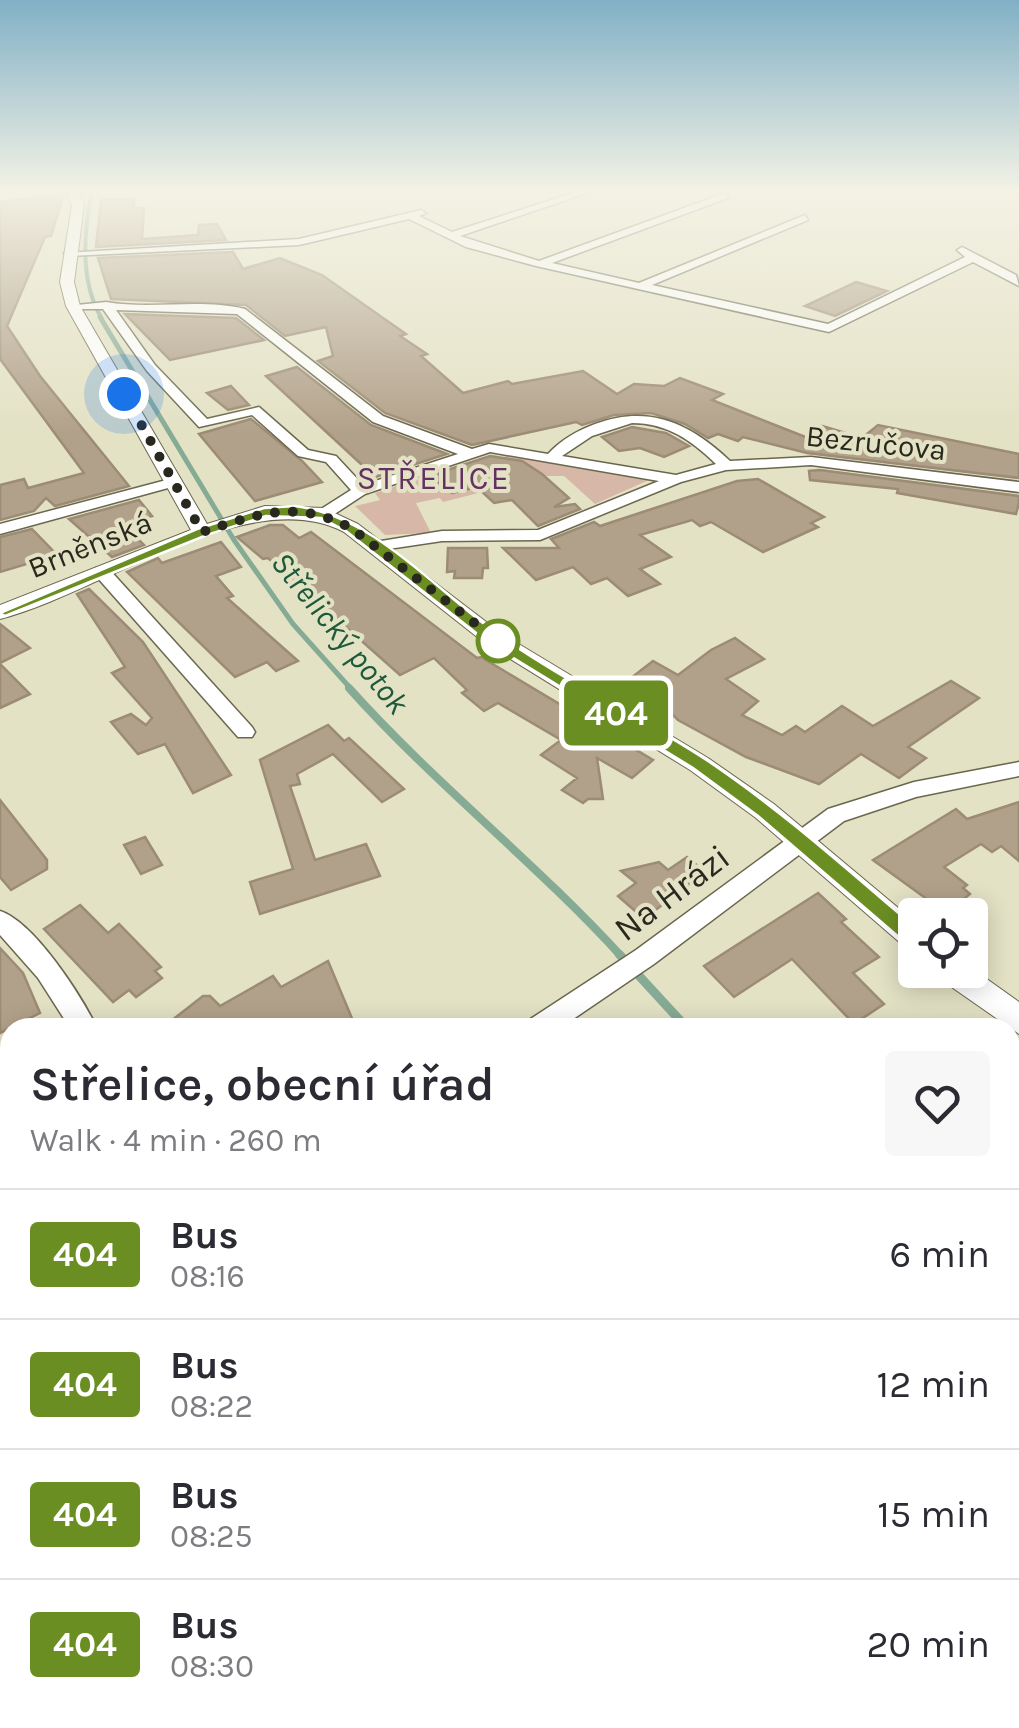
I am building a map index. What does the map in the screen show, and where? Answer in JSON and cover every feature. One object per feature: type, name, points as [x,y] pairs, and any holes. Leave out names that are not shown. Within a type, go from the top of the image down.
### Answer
[{"type":"street","points":[[67,271],[66,282],[204,424],[254,410],[303,454],[331,458],[360,492]]},
{"type":"street","points":[[570,271],[856,333]]},
{"type":"street","points":[[641,286],[680,271]]},
{"type":"street","points":[[829,328],[936,271]]},
{"type":"street","points":[[91,305],[147,310],[228,307],[242,311],[378,419],[470,453]]},
{"type":"street","points":[[91,305],[174,482],[218,527]]},
{"type":"street","points":[[554,456],[579,436],[627,417],[644,415],[696,442],[726,466]]},
{"type":"street","points":[[676,479],[489,448],[360,492],[324,514],[376,546],[494,640],[699,764],[801,840],[898,924]]},
{"type":"street","name":"Bezručova","points":[[376,546],[442,536],[540,536],[676,479],[726,466],[810,462],[1019,487]]},
{"type":"street","points":[[0,529],[174,482]]},
{"type":"street","name":"Brněnská","points":[[0,613],[264,512],[295,510],[324,514]]},
{"type":"street","points":[[102,572],[245,732]]},
{"type":"street","name":"Na Hrázi","points":[[553,1018],[645,957],[836,815],[898,795],[1019,769]]},
{"type":"street","points":[[0,920],[22,940],[68,998],[79,1018]]},
{"type":"street","points":[[975,988],[1016,1018]]},
{"type":"shaded area","points":[[495,452],[649,480],[595,504],[564,476],[546,476],[443,502],[440,498],[416,503],[431,533],[385,535],[355,506],[380,500],[375,493],[427,476],[452,493],[539,472]]},
{"type":"building","points":[[0,271],[31,271],[7,326],[40,376],[129,486],[55,506],[46,498],[34,511],[0,520],[0,485],[24,479],[28,488],[84,473],[0,359]]},
{"type":"building","points":[[102,271],[311,271],[406,334],[400,336],[427,354],[421,356],[463,393],[508,381],[512,384],[583,371],[617,394],[634,384],[664,386],[680,378],[723,394],[712,400],[808,438],[822,426],[862,438],[878,425],[1019,454],[1019,478],[807,453],[743,437],[738,441],[718,434],[708,438],[685,424],[651,413],[614,415],[582,425],[576,422],[472,445],[385,413],[318,361],[333,356],[326,327],[285,336],[246,305],[111,299]]},
{"type":"building","points":[[856,282],[887,291],[835,316],[805,306]]},
{"type":"building","points":[[125,314],[236,318],[264,340],[170,360]]},
{"type":"building","points":[[297,367],[371,425],[447,454],[375,477],[266,376]]},
{"type":"building","points":[[231,386],[249,405],[228,410],[207,393]]},
{"type":"building","points":[[251,419],[322,482],[255,501],[199,434]]},
{"type":"building","points":[[632,427],[666,433],[689,446],[664,457],[640,448],[619,451],[602,437]]},
{"type":"building","points":[[490,456],[522,461],[569,498],[554,507],[575,504],[580,509],[538,526],[512,500],[494,503],[477,487],[452,493],[429,476]]},
{"type":"building","points":[[809,471],[1019,496],[1019,503],[1016,514],[897,493],[898,489],[810,480]]},
{"type":"building","points":[[758,479],[824,517],[811,523],[818,527],[763,552],[711,522],[700,526],[692,520],[640,535],[671,557],[640,569],[660,584],[628,596],[607,578],[591,584],[573,567],[536,580],[503,548],[559,548],[551,539],[594,522],[600,526],[737,481]]},
{"type":"building","points":[[139,500],[152,516],[123,524],[144,545],[112,557],[69,519]]},
{"type":"building","points":[[270,525],[283,525],[299,538],[311,532],[477,658],[653,760],[632,778],[597,758],[603,799],[583,803],[562,790],[577,778],[541,755],[561,740],[498,703],[484,711],[462,693],[467,690],[434,658],[400,675],[268,558],[263,559],[237,537]]},
{"type":"building","points":[[32,529],[57,555],[0,572],[0,537]]},
{"type":"building","points":[[221,542],[241,567],[216,576],[233,596],[227,598],[298,661],[276,671],[267,662],[235,677],[127,572],[158,558],[162,563]]},
{"type":"building","points":[[448,548],[487,548],[488,568],[483,568],[482,578],[454,578],[455,571],[447,572]]},
{"type":"building","points":[[89,589],[143,642],[231,775],[193,793],[165,744],[138,754],[111,722],[131,714],[146,725],[152,718],[112,673],[125,667],[77,594]]},
{"type":"building","points":[[0,624],[30,648],[0,663]]},
{"type":"building","points":[[735,638],[764,659],[726,679],[758,701],[742,715],[782,735],[796,726],[805,732],[842,706],[873,726],[951,681],[979,698],[908,747],[926,758],[899,778],[861,754],[819,784],[746,757],[678,720],[655,697],[627,681],[653,661],[678,675],[711,650]]},
{"type":"building","points":[[0,664],[30,694],[0,708]]},
{"type":"building","points":[[328,725],[344,741],[349,738],[404,789],[382,802],[333,754],[297,774],[300,784],[290,786],[315,860],[366,844],[380,876],[260,914],[250,882],[293,869],[260,760]]},
{"type":"building","points":[[0,800],[47,860],[47,869],[11,890],[0,877]]},
{"type":"building","points":[[1019,802],[1019,861],[1001,846],[992,852],[981,844],[944,867],[967,885],[963,888],[970,894],[965,898],[925,898],[873,860],[956,809],[967,819]]},
{"type":"building","points":[[145,837],[162,865],[141,874],[124,845]]},
{"type":"building","points":[[687,857],[705,872],[644,919],[618,896],[636,883],[621,871],[659,862],[668,870]]},
{"type":"building","points":[[818,893],[846,919],[841,922],[879,957],[853,973],[884,1004],[863,1018],[848,1018],[792,959],[734,997],[704,966]]},
{"type":"building","points":[[80,905],[108,933],[119,924],[161,967],[155,971],[162,978],[136,997],[129,990],[113,1002],[44,929]]},
{"type":"building","points":[[0,948],[23,973],[40,1013],[30,1018],[0,1018]]},
{"type":"building","points":[[328,961],[352,1018],[175,1018],[203,996],[210,996],[220,1006],[273,976],[281,987]]},
{"type":"waterway","name":"Střelický potok","points":[[87,271],[102,319]]},
{"type":"waterway","name":"Střelický potok","points":[[100,317],[234,540],[293,624],[352,690]]},
{"type":"waterway","name":"Střelický potok","points":[[349,688],[621,956]]},
{"type":"waterway","name":"Střelický potok","points":[[619,954],[678,1018]]},
{"type":"bus line","name":"404","points":[[0,613],[202,532],[264,512],[295,510],[324,514],[376,546],[494,640],[699,764],[765,811],[898,924]]},
{"type":"district","name":"STŘELICE","points":[[434,478]]},
{"type":"route","points":[[124,394],[202,532],[264,512],[295,510],[324,514],[376,546],[498,641]]}]
